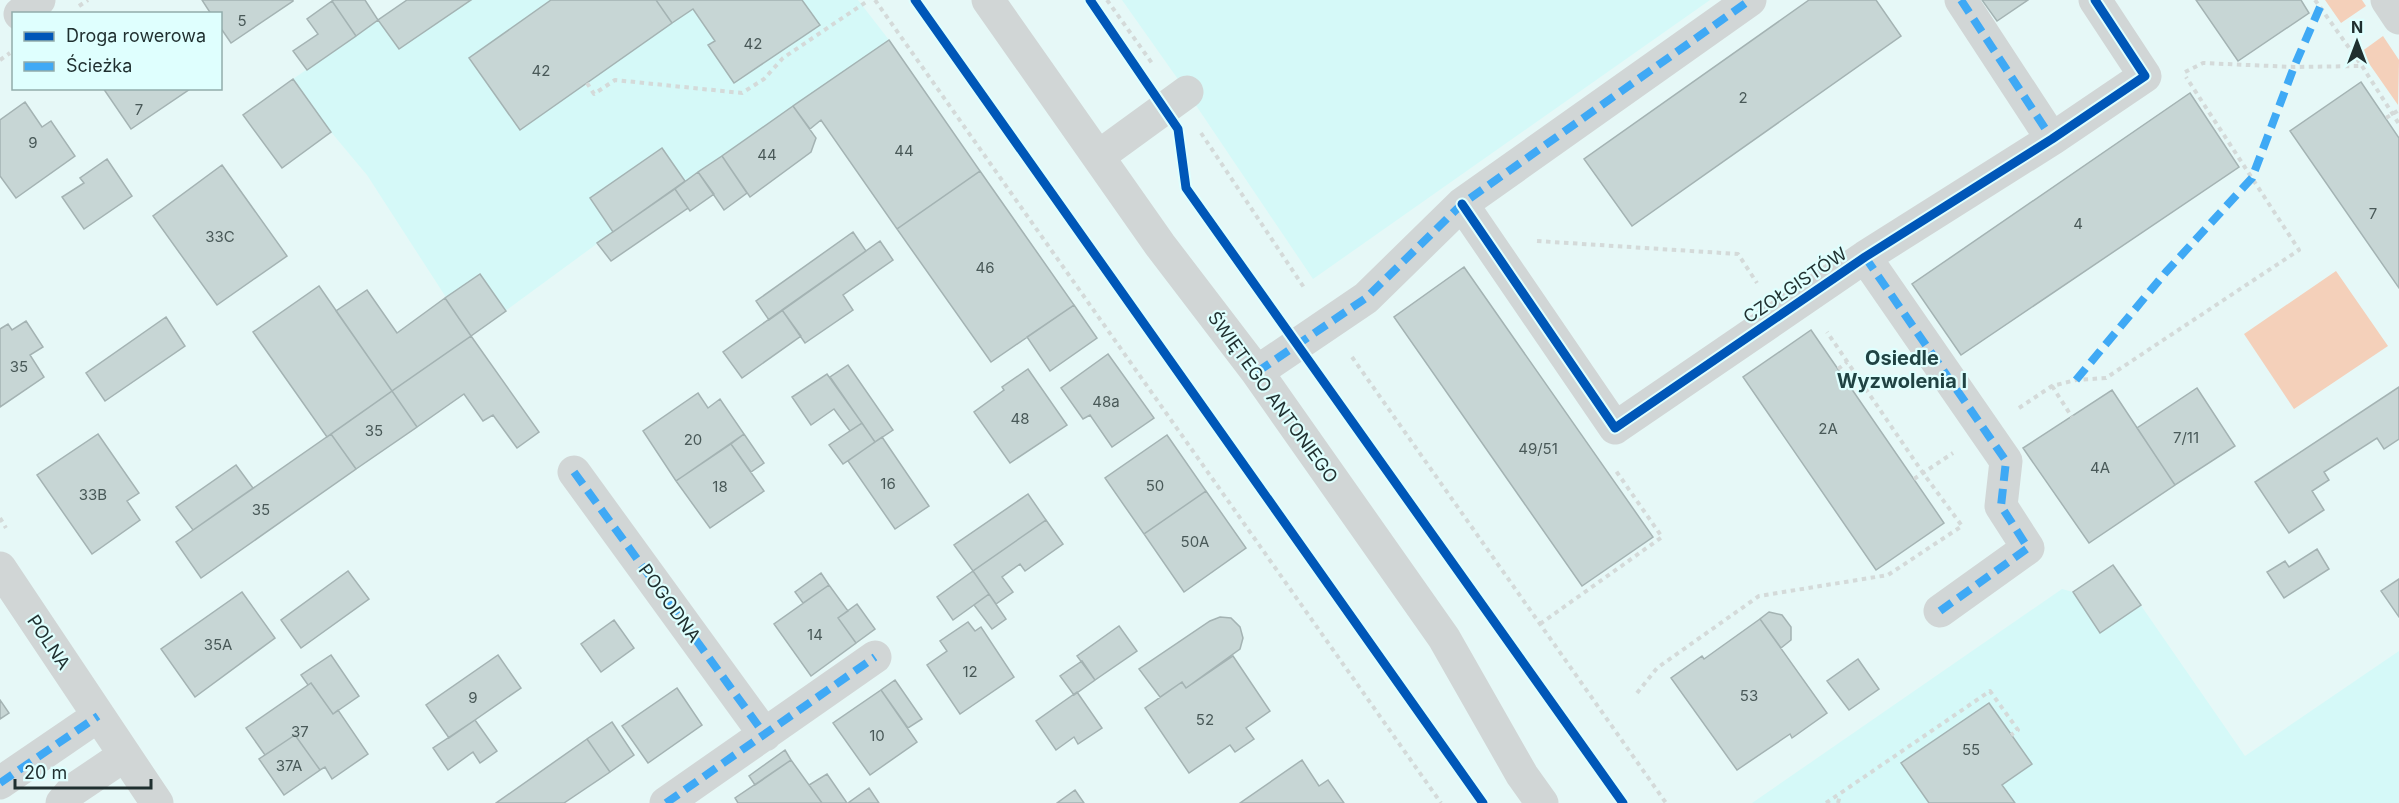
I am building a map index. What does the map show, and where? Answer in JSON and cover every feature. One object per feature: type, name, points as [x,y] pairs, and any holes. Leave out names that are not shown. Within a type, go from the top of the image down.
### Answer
[{"type":"street","points":[[23,12],[39,0]]},
{"type":"street","name":"ŚWIĘTEGO ANTONIEGO","points":[[988,0],[1160,244],[1257,372],[1444,638],[1522,775],[1542,803]]},
{"type":"street","points":[[1257,372],[1366,298],[1462,204],[1750,0]]},
{"type":"street","points":[[1961,0],[2052,139]]},
{"type":"street","name":"CZOŁGISTÓW","points":[[1462,204],[1615,428],[1865,257],[2052,139],[2145,76],[2095,0]]},
{"type":"street","points":[[2387,0],[2399,18]]},
{"type":"street","points":[[1099,156],[1182,95]]},
{"type":"street","name":"CZOŁGISTÓW","points":[[1865,257],[2006,461],[2001,506],[2028,548],[1940,611]]},
{"type":"street","name":"POGODNA","points":[[574,472],[765,735]]},
{"type":"street","name":"POLNA","points":[[0,568],[158,803]]},
{"type":"street","points":[[666,803],[875,657]]},
{"type":"street","points":[[0,783],[98,716]]},
{"type":"street","points":[[62,803],[73,790],[125,755]]},
{"type":"path","points":[[587,83],[594,94],[615,80],[742,93],[764,79],[783,58],[869,0]]},
{"type":"path","points":[[875,0],[1441,803]]},
{"type":"path","points":[[1107,0],[1182,95],[1328,324],[1666,803]]},
{"type":"path","points":[[2315,0],[2362,66],[2399,124]]},
{"type":"path","points":[[1914,479],[2052,386],[2106,378],[2299,250],[2184,73]]},
{"type":"path","points":[[2386,118],[2399,110]]},
{"type":"path","points":[[1484,237],[1738,254],[1779,316]]},
{"type":"path","points":[[1636,693],[1657,668],[1759,596],[1888,575],[1962,526],[1821,323]]},
{"type":"path","points":[[1838,369],[1847,362]]},
{"type":"path","points":[[2052,386],[2072,417]]},
{"type":"path","points":[[1540,624],[1662,537],[1612,465]]},
{"type":"path","points":[[1626,499],[1632,494]]},
{"type":"path","points":[[1826,803],[1990,691],[2018,730],[2011,735]]},
{"type":"path","points":[[1838,803],[1840,794]]},
{"type":"shaded area","points":[[407,0],[858,0],[889,40],[613,232],[471,336],[367,175],[331,132],[293,79]]},
{"type":"shaded area","points":[[1122,0],[1710,0],[1313,279]]},
{"type":"shaded area","points":[[2325,0],[2362,0],[2366,6],[2341,23]]},
{"type":"shaded area","points":[[2383,36],[2399,60],[2398,105],[2361,52]]},
{"type":"shaded area","points":[[2336,271],[2388,346],[2294,409],[2244,334]]},
{"type":"shaded area","points":[[2113,565],[2245,756],[2399,651],[2399,803],[1752,803],[2062,589],[2073,592]]},
{"type":"building","points":[[202,0],[293,0],[231,43],[222,30],[222,12],[210,12]]},
{"type":"building","points":[[365,0],[378,20],[356,36],[332,1]]},
{"type":"building","points":[[407,0],[471,0],[399,49],[378,20]]},
{"type":"building","points":[[551,0],[656,0],[672,23],[520,130],[469,58]]},
{"type":"building","points":[[656,0],[802,0],[820,25],[734,83],[708,45],[715,41],[693,9],[672,23]]},
{"type":"building","points":[[1809,0],[1876,0],[1901,36],[1632,226],[1584,159]]},
{"type":"building","points":[[1982,0],[2028,0],[1997,21]]},
{"type":"building","points":[[2196,0],[2301,0],[2309,13],[2238,61]]},
{"type":"building","points":[[332,1],[356,36],[307,70],[293,51],[318,34],[307,19]]},
{"type":"building","points":[[889,40],[980,171],[897,229],[821,120],[810,129],[793,106]]},
{"type":"building","points":[[293,79],[331,132],[282,168],[243,115]]},
{"type":"building","points":[[2361,82],[2399,138],[2399,288],[2290,131]]},
{"type":"building","points":[[104,90],[189,90],[131,129]]},
{"type":"building","points":[[2190,93],[2239,167],[1961,355],[1912,284]]},
{"type":"building","points":[[25,102],[42,127],[51,121],[75,156],[16,198],[0,176],[0,120]]},
{"type":"building","points":[[793,106],[816,138],[811,152],[750,197],[722,156]]},
{"type":"building","points":[[662,148],[685,181],[613,232],[590,198]]},
{"type":"building","points":[[722,156],[747,193],[724,210],[698,172]]},
{"type":"building","points":[[107,159],[132,196],[84,229],[62,197],[84,183],[80,178]]},
{"type":"building","points":[[222,165],[287,256],[217,305],[153,216]]},
{"type":"building","points":[[980,171],[1074,305],[991,362],[897,229]]},
{"type":"building","points":[[698,172],[714,194],[690,211],[675,189]]},
{"type":"building","points":[[675,189],[688,208],[611,261],[597,243]]},
{"type":"building","points":[[853,232],[866,251],[769,320],[756,301]]},
{"type":"building","points":[[880,241],[893,260],[843,295],[853,310],[805,343],[782,310]]},
{"type":"building","points":[[1464,267],[1653,537],[1582,586],[1394,317]]},
{"type":"building","points":[[480,274],[506,311],[471,336],[445,298]]},
{"type":"building","points":[[319,286],[392,391],[327,437],[253,332]]},
{"type":"building","points":[[367,290],[397,333],[445,298],[471,336],[392,391],[336,311]]},
{"type":"building","points":[[1074,305],[1097,338],[1050,371],[1027,337]]},
{"type":"building","points":[[782,310],[801,336],[742,378],[723,352]]},
{"type":"building","points":[[166,317],[185,346],[105,401],[86,373]]},
{"type":"building","points":[[26,321],[43,347],[30,355],[44,377],[0,407],[0,329],[8,324],[12,330]]},
{"type":"building","points":[[1811,330],[1944,523],[1876,570],[1743,377]]},
{"type":"building","points":[[471,336],[539,432],[517,448],[493,415],[483,421],[464,394],[417,427],[392,391]]},
{"type":"building","points":[[1108,354],[1154,418],[1112,447],[1090,415],[1083,419],[1061,388]]},
{"type":"building","points":[[848,365],[893,430],[875,442],[830,377]]},
{"type":"building","points":[[1028,369],[1067,425],[1010,463],[974,412],[1004,390],[1002,387]]},
{"type":"building","points":[[827,374],[862,423],[850,431],[834,409],[811,425],[792,397]]},
{"type":"building","points":[[2399,387],[2399,439],[2384,449],[2377,438],[2324,472],[2329,480],[2312,491],[2324,510],[2289,533],[2255,482]]},
{"type":"building","points":[[2197,388],[2235,446],[2175,485],[2137,428]]},
{"type":"building","points":[[2112,390],[2175,485],[2089,543],[2023,448]]},
{"type":"building","points":[[392,391],[417,427],[356,469],[331,434]]},
{"type":"building","points":[[698,393],[708,408],[720,399],[744,434],[676,481],[643,431]]},
{"type":"building","points":[[862,423],[875,442],[843,464],[829,445]]},
{"type":"building","points":[[98,434],[139,493],[127,501],[140,520],[92,554],[37,475]]},
{"type":"building","points":[[331,434],[356,469],[201,578],[176,542]]},
{"type":"building","points":[[744,434],[764,463],[751,472],[731,444]]},
{"type":"building","points":[[1167,435],[1206,491],[1144,534],[1105,478]]},
{"type":"building","points":[[882,437],[929,506],[895,529],[848,461]]},
{"type":"building","points":[[731,444],[764,491],[710,528],[676,481]]},
{"type":"building","points":[[236,465],[253,488],[193,530],[176,507]]},
{"type":"building","points":[[1206,491],[1246,548],[1184,592],[1144,534]]},
{"type":"building","points":[[1028,494],[1046,520],[973,571],[954,545]]},
{"type":"building","points":[[1046,520],[1063,544],[1025,571],[1020,564],[1002,577],[1013,592],[996,604],[973,571]]},
{"type":"building","points":[[2317,549],[2329,569],[2284,598],[2267,572],[2285,561],[2289,567]]},
{"type":"building","points":[[2113,565],[2141,605],[2100,633],[2073,592]]},
{"type":"building","points":[[348,571],[369,599],[301,648],[281,620]]},
{"type":"building","points":[[973,571],[989,594],[953,620],[937,597]]},
{"type":"building","points":[[821,573],[829,585],[803,603],[795,592]]},
{"type":"building","points":[[2399,579],[2399,617],[2381,591]]},
{"type":"building","points":[[829,585],[848,611],[838,618],[856,643],[811,676],[774,624]]},
{"type":"building","points":[[242,592],[275,638],[195,697],[161,649]]},
{"type":"building","points":[[989,594],[1006,619],[992,629],[974,605]]},
{"type":"building","points":[[857,604],[875,629],[856,643],[838,618]]},
{"type":"building","points":[[1769,612],[1782,615],[1791,627],[1791,640],[1781,648],[1760,619]]},
{"type":"building","points":[[1220,617],[1231,618],[1240,627],[1243,638],[1240,649],[1186,688],[1182,682],[1160,697],[1139,669],[1210,621]]},
{"type":"building","points":[[1760,619],[1827,713],[1792,738],[1790,734],[1737,770],[1671,678],[1702,656],[1704,659]]},
{"type":"building","points":[[614,620],[634,648],[601,672],[581,644]]},
{"type":"building","points":[[968,622],[975,631],[981,627],[1014,677],[960,714],[927,665],[947,651],[940,641]]},
{"type":"building","points":[[1119,626],[1137,651],[1095,680],[1077,656]]},
{"type":"building","points":[[331,655],[359,696],[333,714],[311,683],[308,685],[301,675]]},
{"type":"building","points":[[498,655],[521,688],[449,738],[426,705]]},
{"type":"building","points":[[1233,656],[1270,711],[1246,728],[1254,739],[1235,752],[1230,745],[1189,773],[1145,708],[1182,682],[1186,688]]},
{"type":"building","points":[[1858,659],[1879,689],[1849,710],[1827,681]]},
{"type":"building","points":[[1082,661],[1095,680],[1074,695],[1060,676]]},
{"type":"building","points":[[895,680],[922,719],[908,728],[881,690]]},
{"type":"building","points":[[311,683],[333,714],[338,710],[368,754],[332,779],[325,767],[320,770],[295,735],[265,755],[246,728]]},
{"type":"building","points":[[677,688],[702,725],[648,763],[622,726]]},
{"type":"building","points":[[881,690],[917,742],[870,775],[833,723]]},
{"type":"building","points":[[1077,692],[1102,728],[1078,744],[1074,737],[1056,750],[1036,721]]},
{"type":"building","points":[[0,700],[9,713],[0,719]]},
{"type":"building","points":[[1989,703],[2032,764],[2002,785],[2015,803],[1929,803],[1901,763]]},
{"type":"building","points":[[475,720],[497,751],[480,763],[473,752],[448,770],[433,748]]},
{"type":"building","points":[[612,722],[634,755],[610,772],[587,739]]},
{"type":"building","points":[[295,735],[320,770],[284,795],[259,759]]},
{"type":"building","points":[[587,739],[610,772],[564,803],[496,803]]},
{"type":"building","points":[[785,750],[791,760],[755,785],[749,776]]},
{"type":"building","points":[[791,760],[822,803],[738,803],[735,798]]},
{"type":"building","points":[[1302,760],[1319,786],[1328,780],[1344,803],[1240,803]]},
{"type":"building","points":[[827,774],[847,803],[822,803],[809,785]]},
{"type":"building","points":[[869,788],[879,803],[848,803]]},
{"type":"building","points":[[1075,790],[1084,803],[1057,803]]},
{"type":"marked path","points":[[1257,372],[1366,298],[1462,204],[1750,0]]},
{"type":"marked path","points":[[1961,0],[2052,139]]},
{"type":"marked path","points":[[2076,380],[2166,272],[2252,178],[2294,67],[2320,7]]},
{"type":"marked path","points":[[1865,257],[2006,461],[2001,506],[2028,548],[1940,611]]},
{"type":"marked path","points":[[574,472],[765,735]]},
{"type":"marked path","points":[[666,803],[875,657]]},
{"type":"marked path","points":[[0,783],[98,716]]},
{"type":"cycle path","points":[[915,0],[1483,803]]},
{"type":"cycle path","points":[[1090,0],[1178,129],[1186,188],[1623,803]]},
{"type":"cycle path","points":[[1462,204],[1615,428],[1865,257],[2052,139],[2145,76],[2095,0]]},
{"type":"district","name":"Osiedle Wyzwolenia I","points":[[1902,370]]}]
